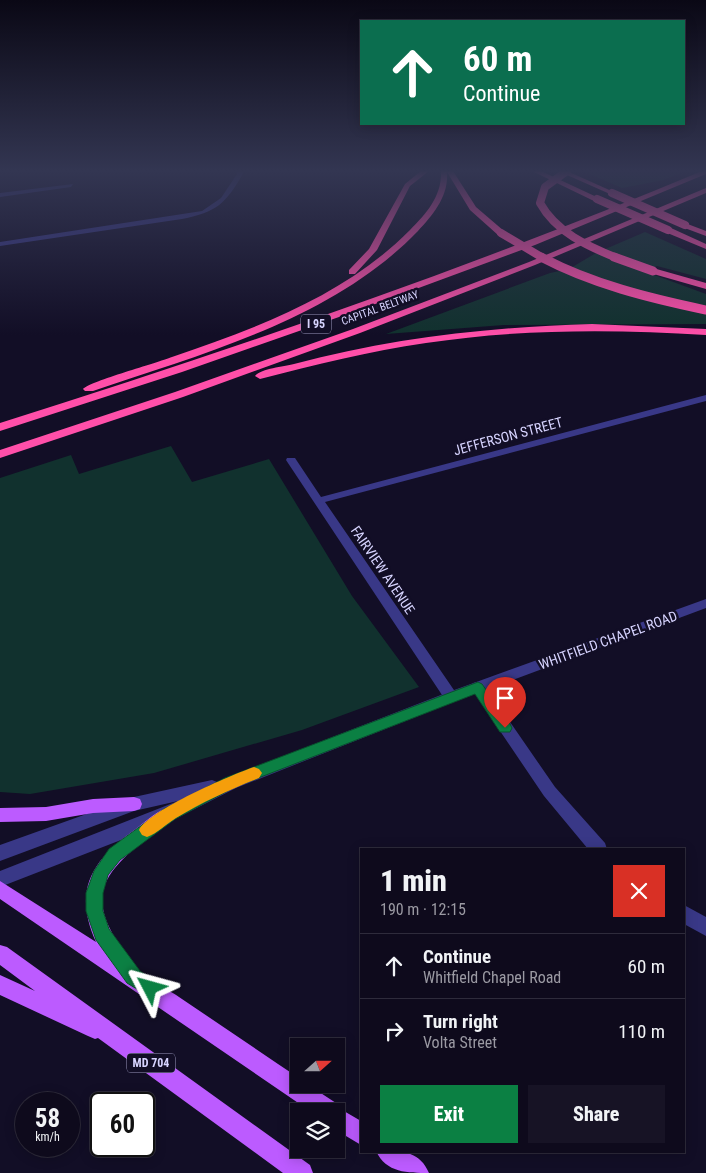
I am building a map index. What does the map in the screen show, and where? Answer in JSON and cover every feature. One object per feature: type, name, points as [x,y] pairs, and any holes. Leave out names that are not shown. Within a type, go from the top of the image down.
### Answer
[{"type":"highway","points":[[258,328],[330,288],[363,261],[377,243],[386,226]]},
{"type":"highway","points":[[0,419],[258,328],[339,289],[403,242],[420,226]]},
{"type":"highway","points":[[493,226],[501,233],[536,254],[585,276],[644,296],[706,310]]},
{"type":"highway","points":[[556,226],[582,243],[614,258],[706,286]]},
{"type":"highway","name":"CAPITAL BELTWAY","points":[[0,427],[202,363],[394,296],[578,226]]},
{"type":"highway","name":"CAPITAL BELTWAY","points":[[0,454],[167,399],[482,284],[623,226]]},
{"type":"highway","points":[[658,226],[706,247]]},
{"type":"highway","points":[[687,226],[706,233]]},
{"type":"highway","points":[[167,399],[358,350],[458,334],[567,327],[706,332]]},
{"type":"main road","points":[[0,815],[46,814],[93,806],[134,804]]},
{"type":"main road","points":[[133,977],[102,934],[95,911],[94,893],[101,871],[114,854],[169,814]]},
{"type":"main road","points":[[0,889],[133,977],[316,1103]]},
{"type":"main road","name":"MD 704","points":[[0,954],[302,1173]]},
{"type":"main road","points":[[0,985],[122,1042]]},
{"type":"main road","points":[[345,1123],[360,1133]]},
{"type":"main road","points":[[390,1153],[418,1173]]},
{"type":"street","points":[[0,244],[123,226]]},
{"type":"street","name":"JEFFERSON STREET","points":[[318,501],[706,398]]},
{"type":"street","name":"FAIRVIEW AVENUE","points":[[291,460],[451,697]]},
{"type":"street","name":"WHITFIELD CHAPEL ROAD","points":[[0,879],[169,814],[230,783],[451,697],[706,603]]},
{"type":"street","points":[[478,687],[549,790],[567,814],[598,848]]},
{"type":"street","name":"WHITFIELD CHAPEL ROAD","points":[[0,853],[134,804],[230,783]]},
{"type":"street","points":[[685,915],[706,927]]},
{"type":"green space","points":[[645,232],[706,259],[706,279],[657,266],[646,272],[706,294],[706,324],[504,325],[386,334],[550,273],[569,269],[596,253]]},
{"type":"green space","points":[[171,446],[192,482],[269,459],[352,596],[419,687],[302,730],[154,773],[30,794],[0,792],[0,478],[71,455],[79,474]]},
{"type":"slow traffic","points":[[147,830],[169,814],[254,773]]},
{"type":"route","points":[[150,988],[133,977],[102,934],[95,911],[94,893],[101,871],[114,854],[169,814],[230,783],[478,687],[505,728]]}]
